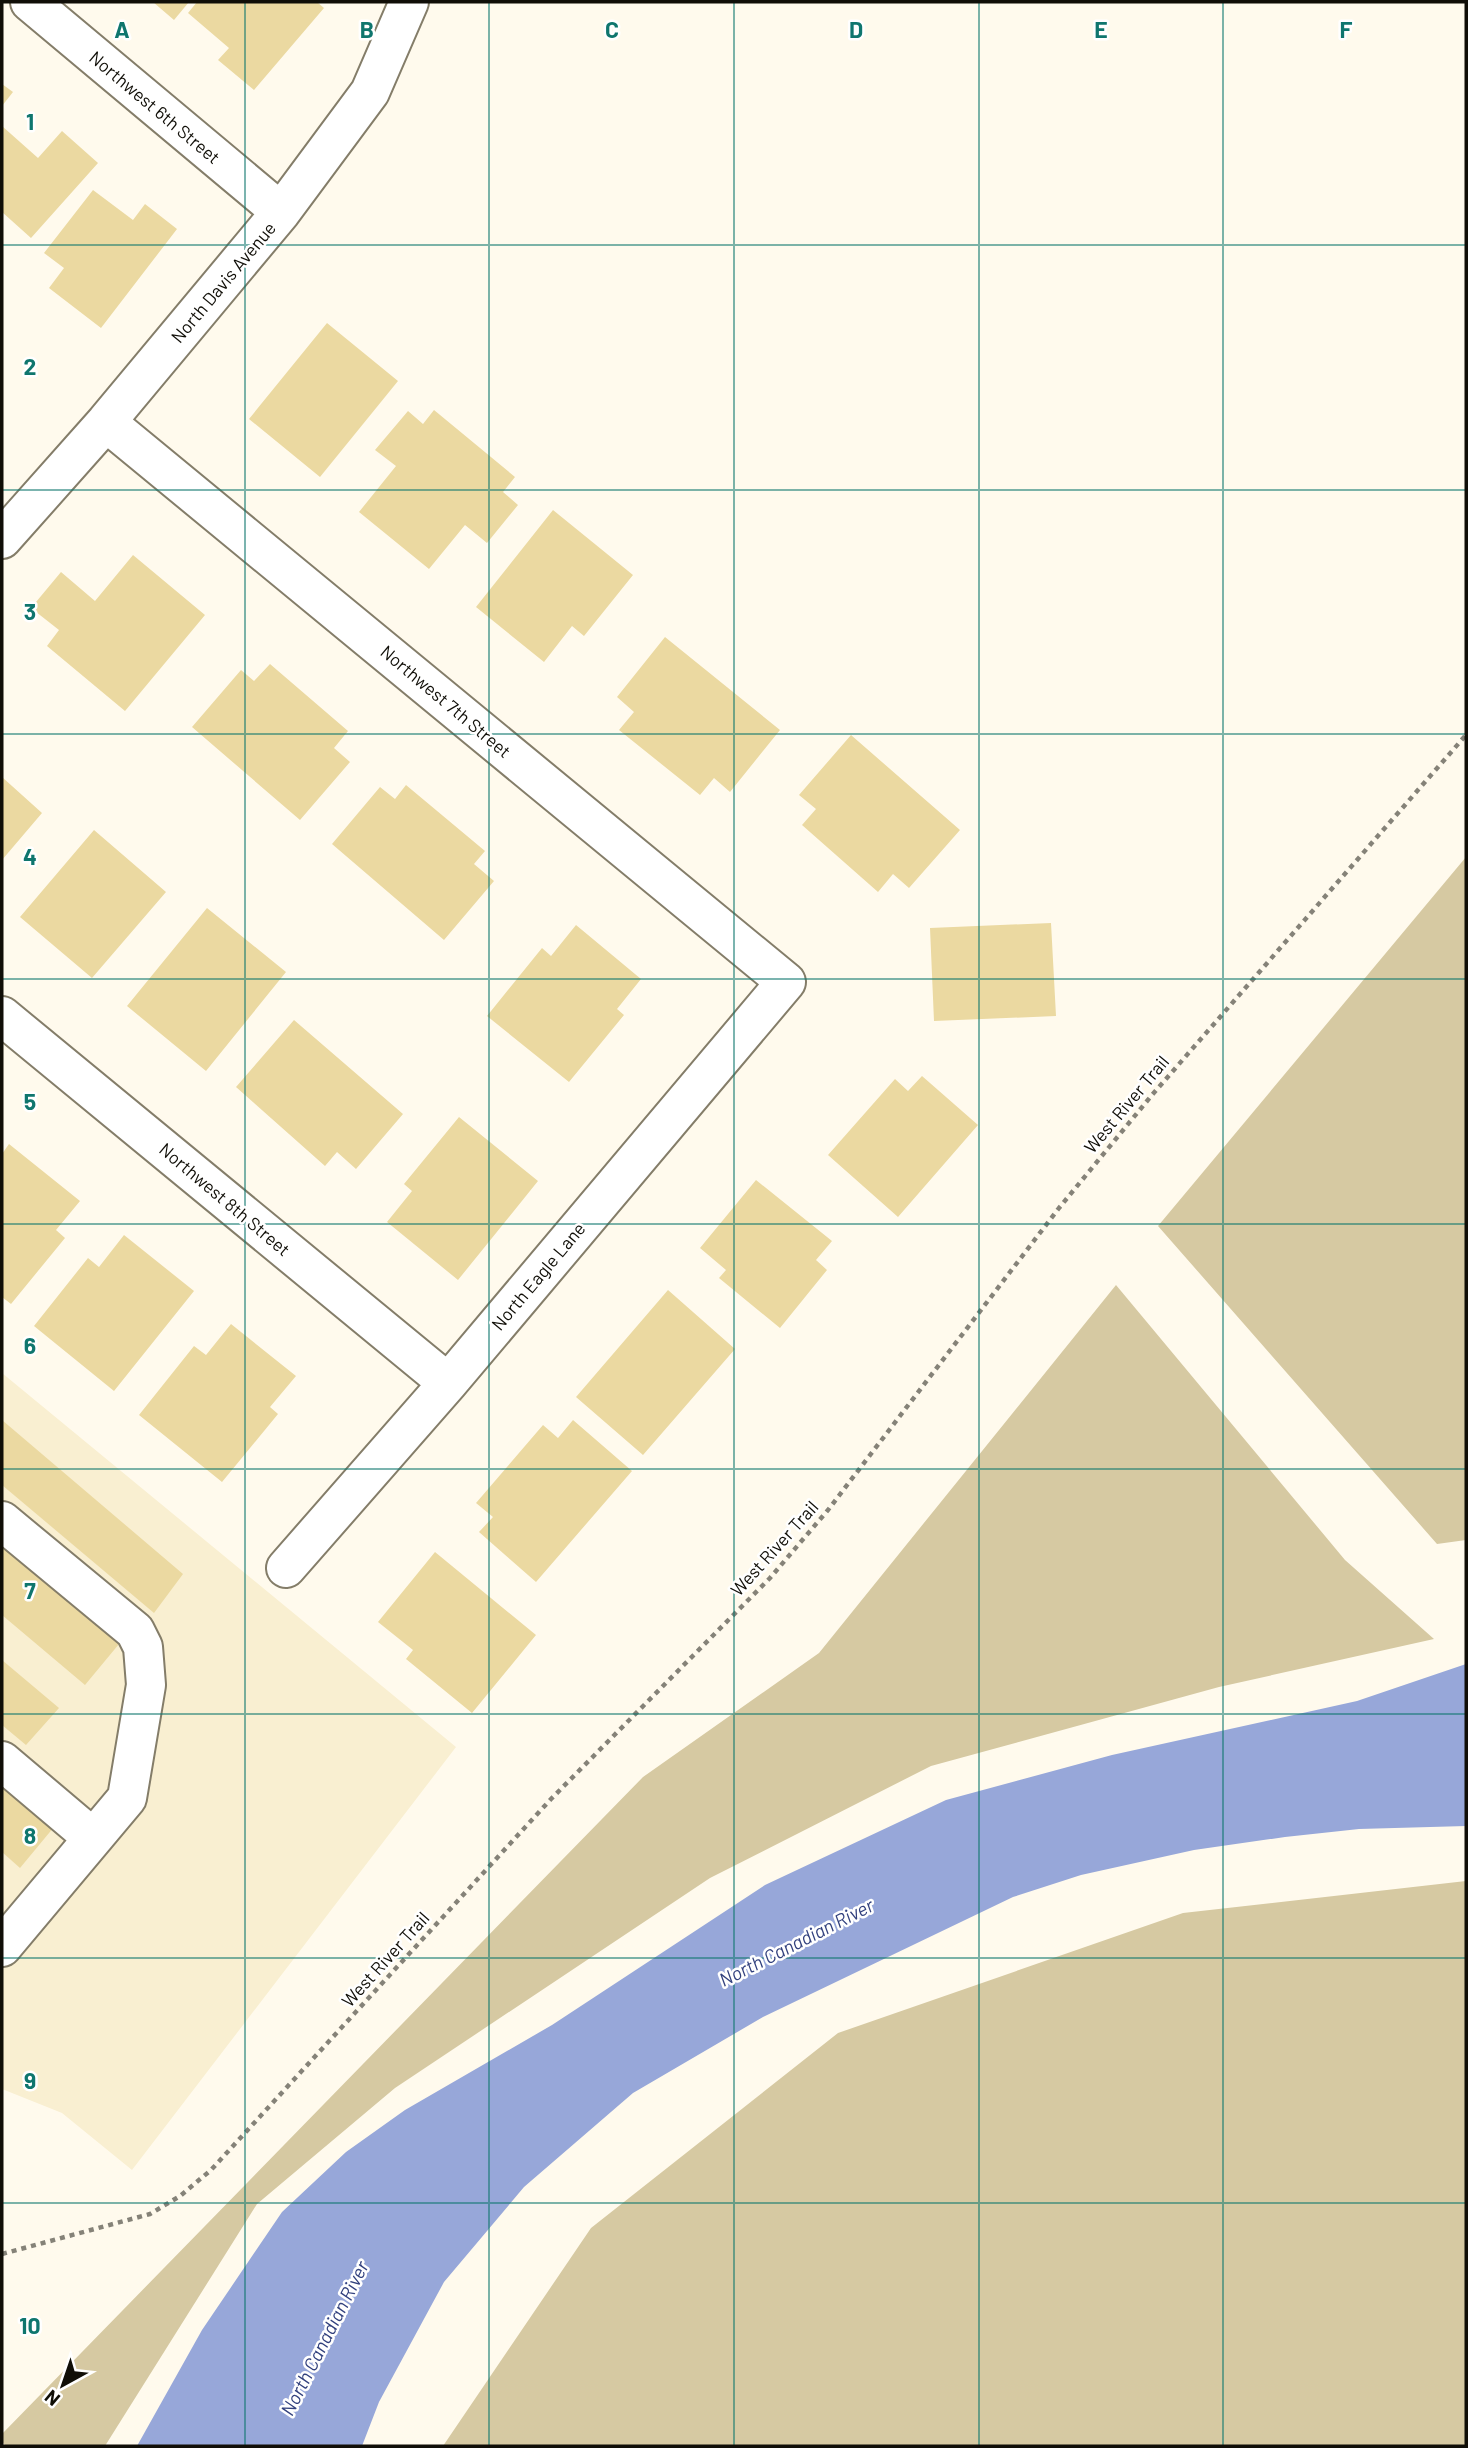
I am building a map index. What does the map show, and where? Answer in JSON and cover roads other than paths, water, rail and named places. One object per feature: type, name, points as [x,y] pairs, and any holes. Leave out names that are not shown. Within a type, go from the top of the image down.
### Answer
[{"type":"street","name":"Northwest 6th Street","points":[[30,2],[281,212]]},
{"type":"street","name":"North Davis Avenue","points":[[2,539],[106,422],[281,212],[370,92],[409,2]]},
{"type":"street","name":"Northwest 7th Street","points":[[106,422],[786,982]]},
{"type":"street","name":"North Eagle Lane","points":[[286,1568],[448,1383],[786,982]]},
{"type":"street","name":"Northwest 8th Street","points":[[2,1016],[448,1383]]},
{"type":"street","points":[[2,1521],[135,1631],[143,1647],[146,1685],[127,1798],[2,1947]]},
{"type":"street","points":[[2,1761],[93,1838]]},
{"type":"water","name":"North Canadian River","points":[[1466,1664],[1466,1826],[1359,1829],[1194,1850],[1081,1875],[1013,1897],[763,2017],[633,2093],[524,2187],[444,2282],[379,2402],[362,2446],[137,2446],[202,2330],[282,2212],[346,2152],[405,2110],[552,2025],[765,1885],[946,1800],[1112,1755],[1357,1701]]}]
